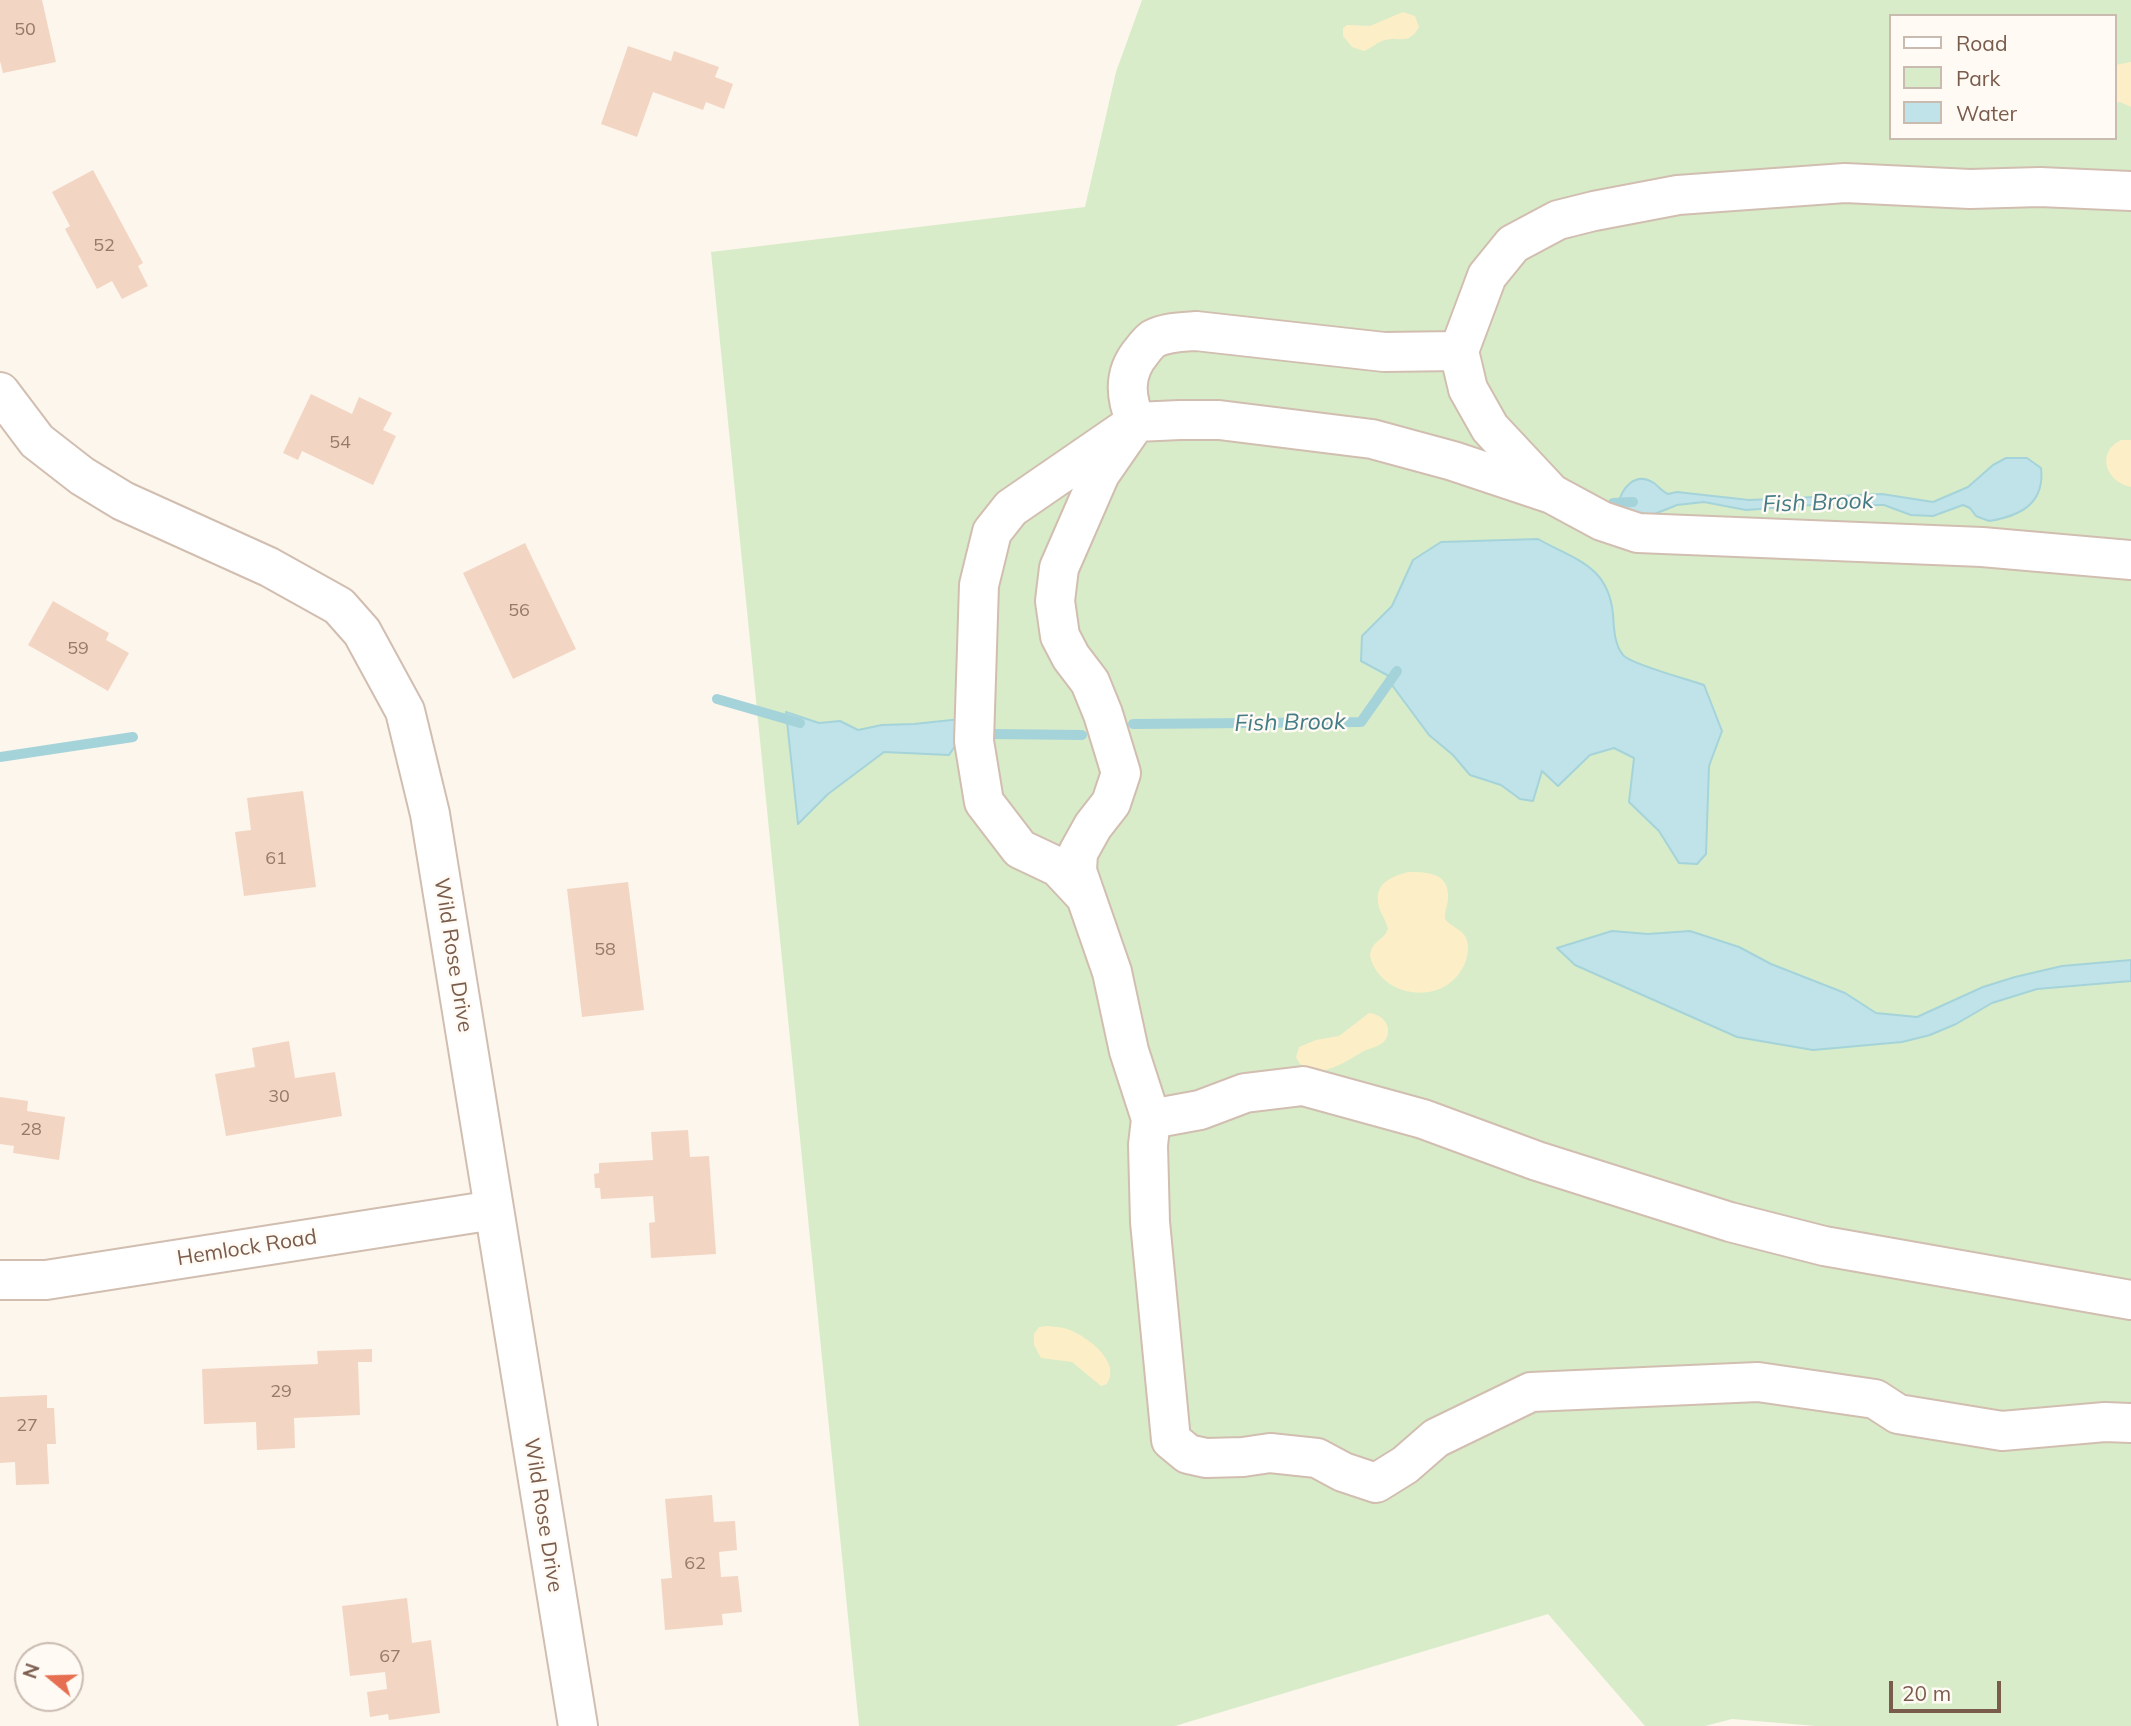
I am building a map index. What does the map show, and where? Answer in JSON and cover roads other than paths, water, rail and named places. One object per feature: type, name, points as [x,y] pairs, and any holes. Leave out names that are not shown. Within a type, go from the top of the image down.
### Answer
[{"type":"street","points":[[1552,494],[1490,428],[1468,389],[1460,351],[1487,276],[1513,244],[1558,220],[1678,195],[1845,184],[2131,191]]},
{"type":"street","points":[[1136,422],[1128,404],[1126,383],[1133,361],[1151,340],[1171,333],[1196,331],[1384,352],[1460,351]]},
{"type":"street","name":"Wild Rose Drive","points":[[0,392],[37,440],[82,476],[123,501],[270,567],[339,606],[362,632],[405,711],[430,814],[578,1726]]},
{"type":"street","points":[[1086,897],[1058,867],[1020,849],[984,802],[974,741],[979,585],[992,531],[1011,509],[1136,422],[1219,420],[1372,439],[1453,461],[1552,494],[1602,521],[1638,533],[1982,547],[2131,559]]},
{"type":"street","points":[[1136,422],[1116,448],[1095,484],[1059,568],[1055,601],[1060,636],[1071,657],[1090,682],[1121,773],[1111,803],[1078,853],[1077,871],[1112,972],[1129,1051],[1151,1119],[1148,1145],[1150,1222],[1171,1440],[1188,1454],[1206,1458],[1270,1453],[1317,1458],[1343,1472],[1376,1483],[1405,1465],[1436,1438],[1531,1392],[1758,1382],[1875,1399],[1898,1415],[2002,1431],[2105,1422],[2131,1423]]},
{"type":"street","points":[[1151,1119],[1200,1111],[1245,1093],[1303,1086],[1423,1119],[1537,1161],[1730,1222],[1824,1246],[2131,1300]]},
{"type":"street","name":"Hemlock Road","points":[[0,1280],[46,1280],[494,1210]]},
{"type":"water","points":[[2006,458],[2027,458],[2041,468],[2039,491],[2020,512],[1989,521],[1976,516],[1970,508],[1963,505],[1933,516],[1911,515],[1884,505],[1812,505],[1746,510],[1704,502],[1677,505],[1652,515],[1624,514],[1618,506],[1622,493],[1630,483],[1641,479],[1654,483],[1668,494],[1677,492],[1749,500],[1882,494],[1933,502],[1968,487],[1993,465]]},
{"type":"water","points":[[1538,539],[1577,559],[1597,574],[1610,598],[1616,641],[1623,655],[1648,667],[1704,685],[1722,731],[1709,766],[1706,854],[1697,864],[1679,863],[1659,831],[1629,802],[1634,758],[1614,748],[1590,755],[1558,786],[1542,771],[1533,801],[1520,799],[1501,785],[1470,775],[1453,755],[1429,735],[1387,675],[1361,661],[1362,636],[1392,606],[1413,560],[1441,542]]},
{"type":"water","points":[[786,712],[819,723],[840,721],[858,730],[882,725],[961,719],[959,740],[949,755],[884,752],[828,794],[798,824]]},
{"type":"water","points":[[1612,931],[1648,934],[1690,931],[1739,947],[1771,964],[1845,993],[1876,1013],[1917,1017],[1983,987],[2062,966],[2131,960],[2131,981],[2037,989],[1992,1003],[1956,1024],[1930,1035],[1902,1042],[1813,1050],[1737,1037],[1575,965],[1557,948]]},
{"type":"waterway","name":"Fish Brook","points":[[1613,503],[1633,502]]},
{"type":"waterway","name":"Fish Brook","points":[[1133,724],[1361,722],[1397,671]]},
{"type":"waterway","name":"Fish Brook","points":[[717,699],[800,723]]},
{"type":"waterway","name":"Fish Brook","points":[[992,734],[1082,735]]},
{"type":"waterway","name":"Fish Brook","points":[[0,757],[133,737]]}]
